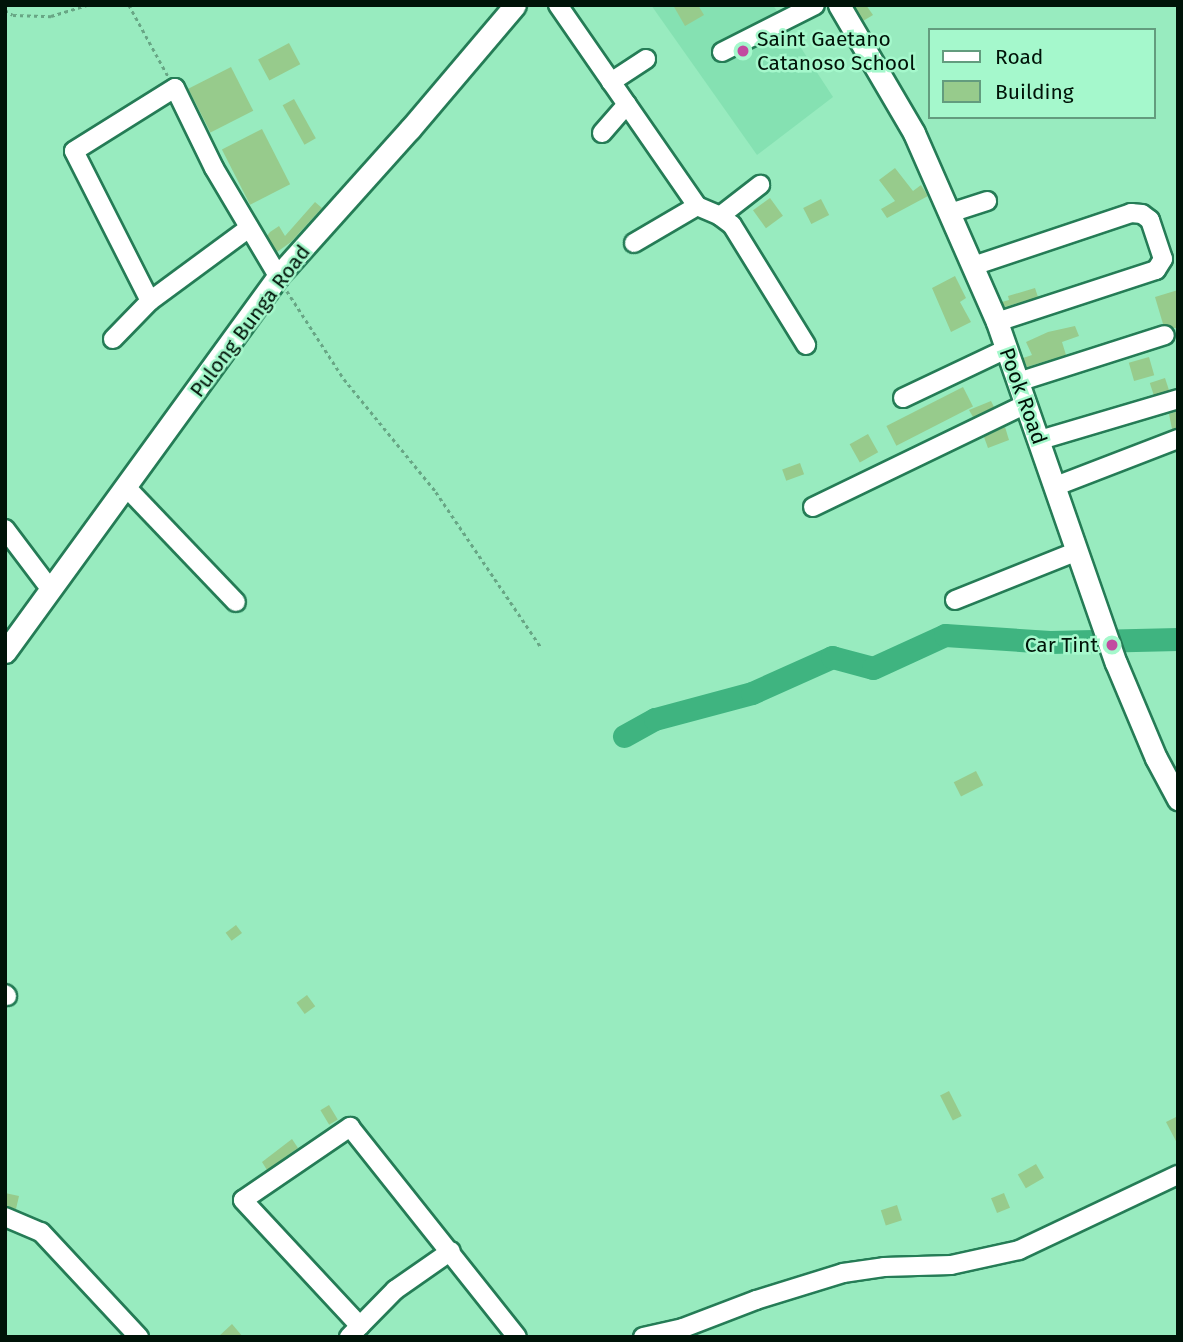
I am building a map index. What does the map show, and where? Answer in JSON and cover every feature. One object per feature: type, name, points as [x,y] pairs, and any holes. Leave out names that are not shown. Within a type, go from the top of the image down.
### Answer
[{"type":"main road","name":"Pulong Bunga Road","points":[[5,652],[278,276],[410,129],[515,5]]},
{"type":"main road","name":"Pook Road","points":[[839,5],[914,133],[973,265],[1040,440],[1075,552],[1116,663],[1156,758],[1178,799]]},
{"type":"street","points":[[558,5],[697,206],[720,216],[732,225],[806,345]]},
{"type":"street","points":[[722,52],[816,5]]},
{"type":"street","points":[[611,82],[646,59]]},
{"type":"street","points":[[150,301],[74,151],[175,88],[214,168],[278,276]]},
{"type":"street","points":[[601,133],[627,104]]},
{"type":"street","points":[[720,216],[760,185]]},
{"type":"street","points":[[950,213],[988,201]]},
{"type":"street","points":[[634,243],[697,206]]},
{"type":"street","points":[[973,265],[1131,213],[1142,214],[1150,220],[1163,259],[1156,270],[997,322]]},
{"type":"street","points":[[113,339],[150,301],[249,228]]},
{"type":"street","points":[[1018,382],[1165,335]]},
{"type":"street","points":[[903,398],[1006,349]]},
{"type":"street","points":[[1040,440],[1178,399]]},
{"type":"street","points":[[813,507],[1026,404]]},
{"type":"street","points":[[1056,485],[1178,439]]},
{"type":"street","points":[[126,487],[236,602]]},
{"type":"street","points":[[5,528],[51,590]]},
{"type":"street","points":[[955,600],[1075,552]]},
{"type":"street","points":[[451,1251],[395,1290],[354,1331],[243,1200],[350,1127],[451,1251],[517,1337]]},
{"type":"street","points":[[643,1337],[683,1328],[756,1300],[843,1273],[884,1267],[951,1265],[1019,1250],[1178,1175]]},
{"type":"street","points":[[5,1217],[41,1232],[139,1337]]},
{"type":"path","points":[[5,10],[13,15],[51,16],[88,5]]},
{"type":"path","points":[[129,5],[175,88]]},
{"type":"path","points":[[278,276],[344,379],[436,492],[541,647]]},
{"type":"shaded area","name":"Saint Gaetano Catanoso School","points":[[651,5],[773,5],[833,97],[757,155]]},
{"type":"building","points":[[673,5],[698,5],[704,15],[685,26]]},
{"type":"building","points":[[854,5],[866,5],[873,15],[863,21]]},
{"type":"building","points":[[289,43],[300,64],[269,81],[258,59]]},
{"type":"building","points":[[231,67],[253,111],[210,132],[188,89]]},
{"type":"building","points":[[294,99],[316,138],[304,145],[283,105]]},
{"type":"building","points":[[262,129],[290,184],[250,205],[222,149]]},
{"type":"building","points":[[895,168],[913,191],[921,185],[928,196],[887,218],[881,209],[895,201],[879,180]]},
{"type":"building","points":[[770,198],[783,216],[766,228],[753,210]]},
{"type":"building","points":[[821,199],[829,215],[811,224],[803,208]]},
{"type":"building","points":[[315,202],[322,208],[291,242],[277,252],[267,236],[270,232],[279,226],[285,236]]},
{"type":"building","points":[[955,276],[966,298],[960,302],[971,322],[951,332],[932,288]]},
{"type":"building","points":[[1035,288],[1038,297],[1005,307],[1002,302],[1009,300],[1008,296]]},
{"type":"building","points":[[1178,290],[1178,328],[1174,328],[1163,324],[1155,297]]},
{"type":"building","points":[[1075,326],[1079,336],[1062,342],[1066,355],[1027,367],[1023,358],[1032,355],[1026,342],[1048,332]]},
{"type":"building","points":[[1149,357],[1154,375],[1134,381],[1129,363]]},
{"type":"building","points":[[1165,378],[1169,390],[1154,395],[1150,383]]},
{"type":"building","points":[[963,387],[973,407],[896,446],[886,426]]},
{"type":"building","points":[[991,401],[994,407],[973,417],[969,410]]},
{"type":"building","points":[[1178,411],[1178,428],[1172,429],[1169,414]]},
{"type":"building","points":[[1005,427],[1009,440],[988,448],[984,437]]},
{"type":"building","points":[[868,434],[878,452],[860,463],[850,444]]},
{"type":"building","points":[[800,463],[804,474],[786,481],[782,469]]},
{"type":"building","points":[[976,771],[983,785],[961,797],[954,782]]},
{"type":"building","points":[[236,925],[242,933],[232,941],[226,933]]},
{"type":"building","points":[[307,995],[315,1006],[305,1014],[296,1003]]},
{"type":"building","points":[[949,1091],[962,1116],[953,1120],[940,1096]]},
{"type":"building","points":[[329,1105],[338,1120],[329,1125],[320,1110]]},
{"type":"building","points":[[1178,1116],[1178,1145],[1166,1122]]},
{"type":"building","points":[[292,1139],[298,1148],[267,1170],[262,1162]]},
{"type":"building","points":[[1036,1164],[1044,1178],[1026,1188],[1018,1174]]},
{"type":"building","points":[[5,1193],[19,1196],[16,1209],[5,1206]]},
{"type":"building","points":[[1004,1193],[1010,1208],[997,1213],[991,1198]]},
{"type":"building","points":[[897,1205],[902,1220],[886,1225],[881,1210]]},
{"type":"building","points":[[232,1324],[243,1337],[218,1337]]},
{"type":"waterway","points":[[624,736],[655,719],[752,693],[832,657],[873,668],[945,635],[1050,642],[1178,639]]},
{"type":"place","name":"Saint Gaetano Catanoso School","points":[[743,51]]},
{"type":"place","name":"Car Tint","points":[[1112,645]]}]
